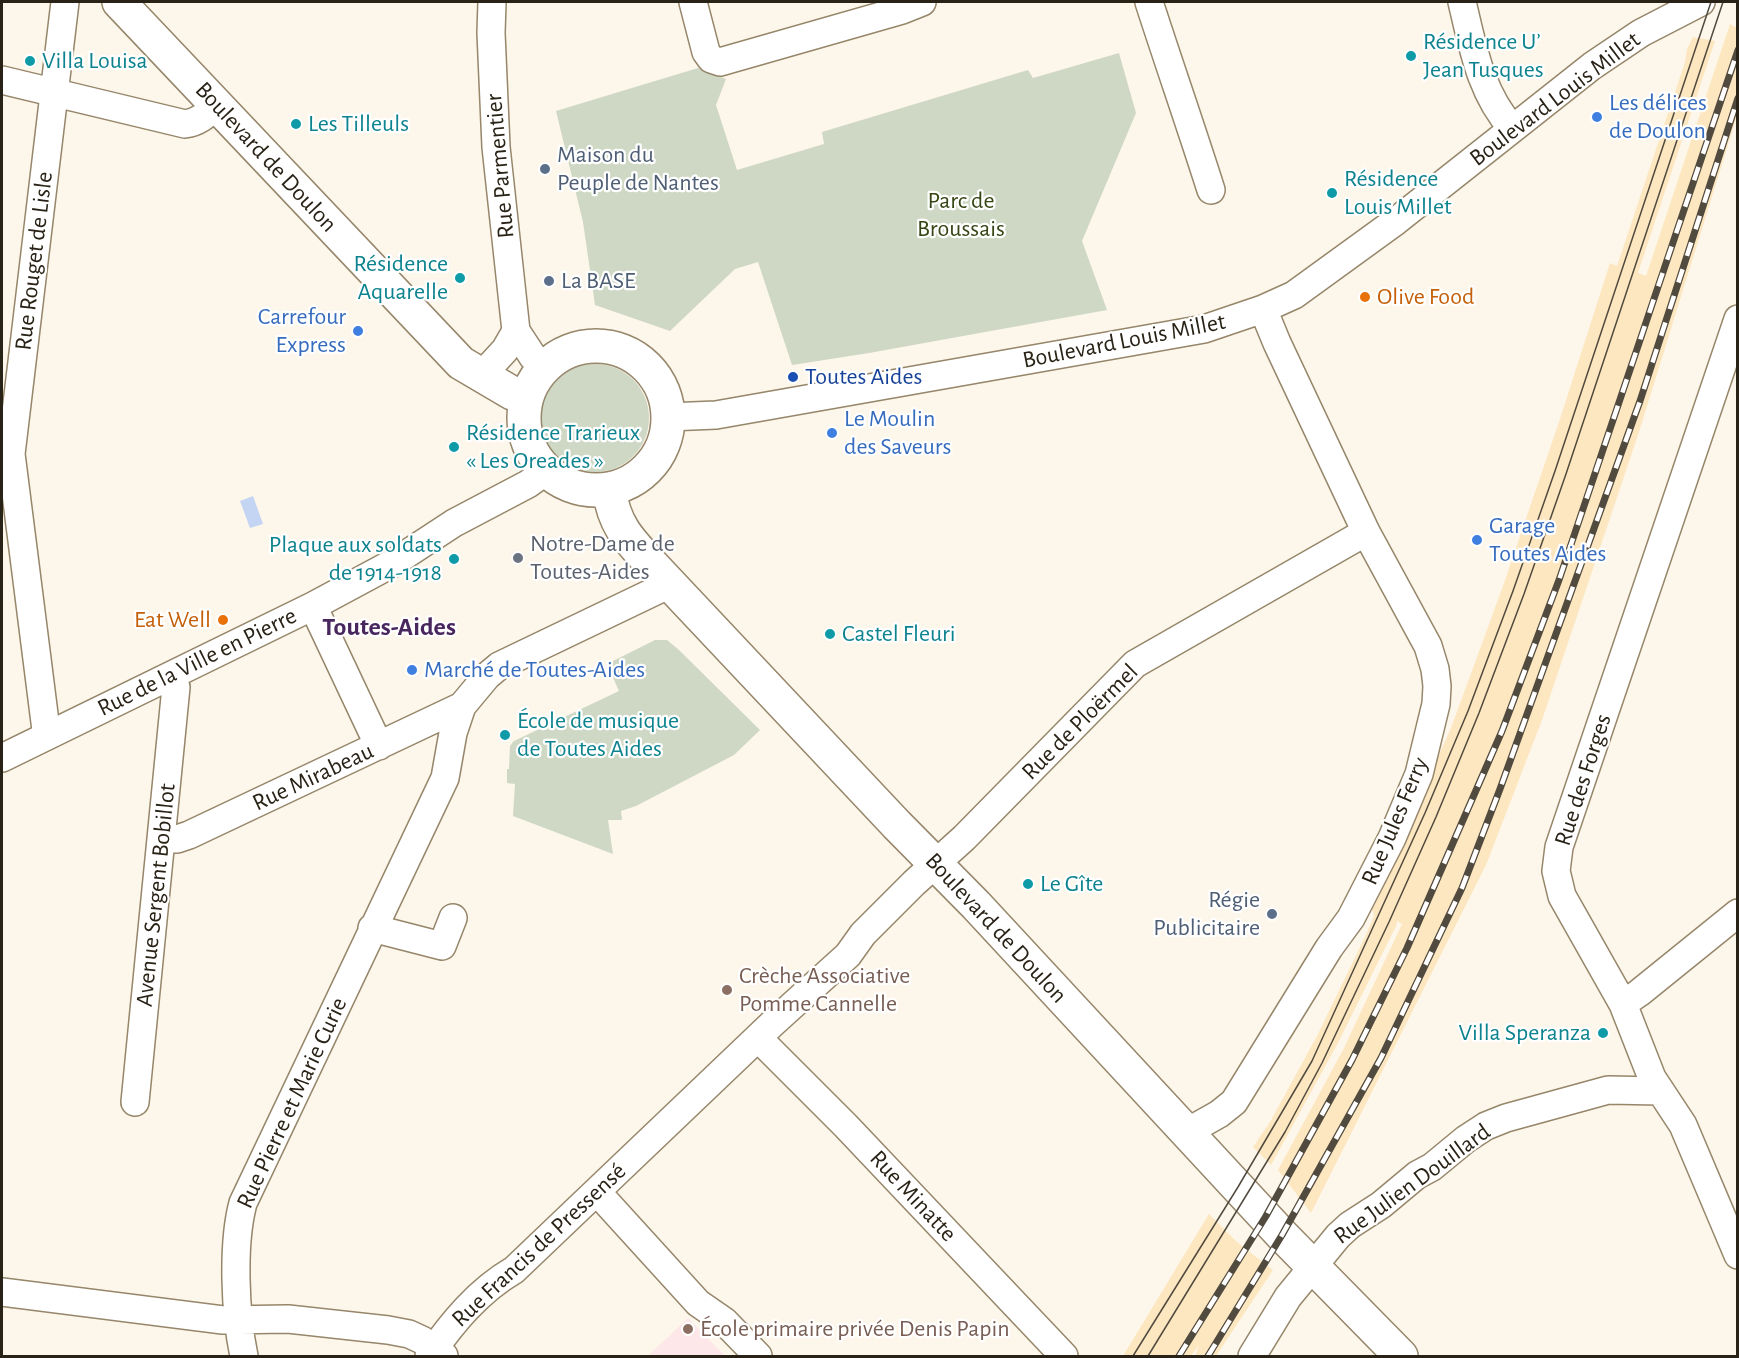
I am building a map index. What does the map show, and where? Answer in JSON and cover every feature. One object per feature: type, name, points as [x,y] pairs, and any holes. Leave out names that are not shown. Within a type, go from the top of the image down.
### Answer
[{"type":"main road","name":"Boulevard de Doulon","points":[[119,2],[461,363],[512,393],[526,398]]},
{"type":"main road","points":[[594,346],[621,350],[642,363],[655,376],[664,393],[668,417],[664,442],[652,464],[633,480],[609,489],[582,489],[556,479],[546,471],[532,453],[527,442],[523,420],[526,398],[533,381],[545,366],[556,357],[580,347],[594,346]]},
{"type":"main road","name":"Boulevard de Doulon","points":[[609,489],[611,505],[623,532],[670,584],[1282,1234],[1401,1356]]},
{"type":"street","name":"Rue Rouget de Lisle","points":[[49,735],[46,730],[11,454],[13,338],[56,93],[65,2]]},
{"type":"street","name":"Rue Parmentier","points":[[492,2],[491,33],[496,147],[516,331],[533,357],[545,366]]},
{"type":"street","points":[[693,2],[706,51],[711,59],[720,62],[902,10],[922,2]]},
{"type":"street","points":[[1149,2],[1172,74],[1180,90],[1211,190]]},
{"type":"street","points":[[1462,2],[1480,78],[1493,104],[1512,128]]},
{"type":"street","name":"Boulevard Louis Millet","points":[[668,417],[716,415],[1204,329],[1263,309],[1294,295],[1347,257],[1592,66],[1634,38],[1700,2]]},
{"type":"street","points":[[2,80],[185,124],[193,123],[205,116],[217,105]]},
{"type":"street","name":"Rue Jules Ferry","points":[[1187,1132],[1219,1114],[1234,1102],[1296,998],[1351,918],[1392,838],[1419,774],[1436,704],[1435,669],[1428,646],[1366,532],[1263,309]]},
{"type":"street","name":"Rue des Forges","points":[[1734,1240],[1683,1125],[1660,1091],[1643,1057],[1637,1035],[1623,1004],[1562,896],[1556,871],[1559,847],[1737,319]]},
{"type":"street","points":[[482,375],[505,350],[516,331]]},
{"type":"street","name":"Rue de la Ville en Pierre","points":[[2,759],[313,606],[393,563],[454,523],[528,484],[546,471]]},
{"type":"street","name":"Rue de Ploërmel","points":[[936,864],[1135,664],[1366,532]]},
{"type":"street","points":[[462,706],[487,676],[499,666],[670,584]]},
{"type":"street","points":[[313,606],[379,746]]},
{"type":"street","name":"Avenue Sergent Bobillot","points":[[135,1102],[176,687]]},
{"type":"street","name":"Rue Mirabeau","points":[[162,838],[177,839],[189,835],[462,706]]},
{"type":"street","name":"Rue Pierre et Marie Curie","points":[[244,1356],[238,1320],[237,1295],[238,1221],[243,1203],[445,778],[453,734],[462,706]]},
{"type":"street","name":"Rue Francis de Pressensé","points":[[2,1292],[223,1320],[288,1319],[388,1330],[409,1334],[422,1340],[436,1354],[458,1316],[498,1279],[514,1270],[848,955],[862,934],[936,864]]},
{"type":"street","points":[[1623,1004],[1737,913]]},
{"type":"street","points":[[372,928],[442,946],[453,918]]},
{"type":"street","name":"Rue Minatte","points":[[758,1038],[846,1126],[1064,1356]]},
{"type":"street","name":"Rue Julien Douillard","points":[[1252,1356],[1288,1297],[1327,1248],[1350,1226],[1486,1126],[1506,1118],[1608,1090],[1660,1091]]},
{"type":"street","points":[[597,1192],[698,1303],[724,1321],[758,1356]]},
{"type":"shaded area","points":[[1730,24],[1737,26],[1737,116],[1639,432],[1542,720],[1486,865],[1311,1213],[1278,1170],[1344,1048],[1402,924],[1397,921],[1338,1043],[1271,1165],[1253,1147],[1270,1122],[1317,1036],[1365,937],[1374,916],[1370,909],[1451,728],[1503,586],[1610,263],[1617,266],[1685,62],[1687,49],[1693,37],[1715,41],[1638,273],[1646,276]]},
{"type":"shaded area","points":[[1209,1214],[1237,1242],[1273,1270],[1216,1356],[1195,1356],[1199,1345],[1191,1356],[1123,1356]]},
{"type":"shaded area","name":"École primaire privée Denis Papin","points":[[688,1318],[725,1356],[648,1356]]},
{"type":"green space","name":"Parc de Broussais","points":[[1119,53],[1136,113],[1082,241],[1107,310],[792,365],[758,262],[735,269],[670,331],[595,305],[583,222],[556,111],[698,68],[726,79],[716,105],[737,170],[824,144],[822,132],[1028,70],[1033,78]]},
{"type":"green space","points":[[595,364],[616,368],[633,380],[645,397],[649,418],[645,439],[633,456],[616,468],[595,472],[574,468],[557,456],[545,439],[541,418],[545,397],[557,380],[574,368]]},
{"type":"green space","points":[[655,640],[667,640],[679,650],[760,730],[734,755],[636,806],[621,811],[622,820],[608,820],[613,854],[513,816],[515,784],[507,783],[507,769],[509,769],[510,746],[514,741],[619,691],[607,664]]},
{"type":"water","points":[[253,496],[263,524],[250,528],[240,501]]},
{"type":"tram line","points":[[1133,1356],[1238,1187],[1312,1061],[1425,813],[1468,711],[1513,591],[1711,2]]},
{"type":"tram line","points":[[1148,1356],[1285,1132],[1322,1063],[1436,817],[1479,713],[1524,594],[1723,2]]},
{"type":"railway","points":[[1179,1356],[1266,1216],[1352,1060],[1407,948],[1502,731],[1559,580],[1738,50]]},
{"type":"railway","points":[[1208,1356],[1282,1235],[1381,1058],[1462,888],[1640,401],[1738,98]]},
{"type":"place","name":"Résidence U’ Jean Tusques","points":[[1411,56]]},
{"type":"place","name":"Villa Louisa","points":[[30,61]]},
{"type":"place","name":"Les délices de Doulon","points":[[1597,117]]},
{"type":"place","name":"Les Tilleuls","points":[[296,124]]},
{"type":"place","name":"Maison du Peuple de Nantes","points":[[545,169]]},
{"type":"place","name":"Résidence Louis Millet","points":[[1332,193]]},
{"type":"place","name":"Résidence Aquarelle","points":[[460,278]]},
{"type":"place","name":"La BASE","points":[[549,281]]},
{"type":"place","name":"Olive Food","points":[[1365,297]]},
{"type":"place","name":"Carrefour Express","points":[[358,331]]},
{"type":"place","name":"Toutes Aides","points":[[793,377]]},
{"type":"place","name":"Le Moulin des Saveurs","points":[[832,433]]},
{"type":"place","name":"Résidence Trarieux « Les Oreades »","points":[[454,447]]},
{"type":"place","name":"Garage Toutes Aides","points":[[1477,540]]},
{"type":"place","name":"Notre-Dame de Toutes-Aides","points":[[518,558]]},
{"type":"place","name":"Plaque aux soldats de 1914-1918","points":[[454,559]]},
{"type":"place","name":"Eat Well","points":[[223,620]]},
{"type":"place","name":"Castel Fleuri","points":[[830,634]]},
{"type":"place","name":"Marché de Toutes-Aides","points":[[412,670]]},
{"type":"place","name":"École de musique de Toutes Aides","points":[[505,735]]},
{"type":"place","name":"Le Gîte","points":[[1028,884]]},
{"type":"place","name":"Régie Publicitaire","points":[[1272,914]]},
{"type":"place","name":"Crèche Associative Pomme Cannelle","points":[[727,990]]},
{"type":"place","name":"Villa Speranza","points":[[1603,1033]]},
{"type":"place","name":"École primaire privée Denis Papin","points":[[688,1329]]},
{"type":"district","name":"Toutes-Aides","points":[[389,627]]}]
